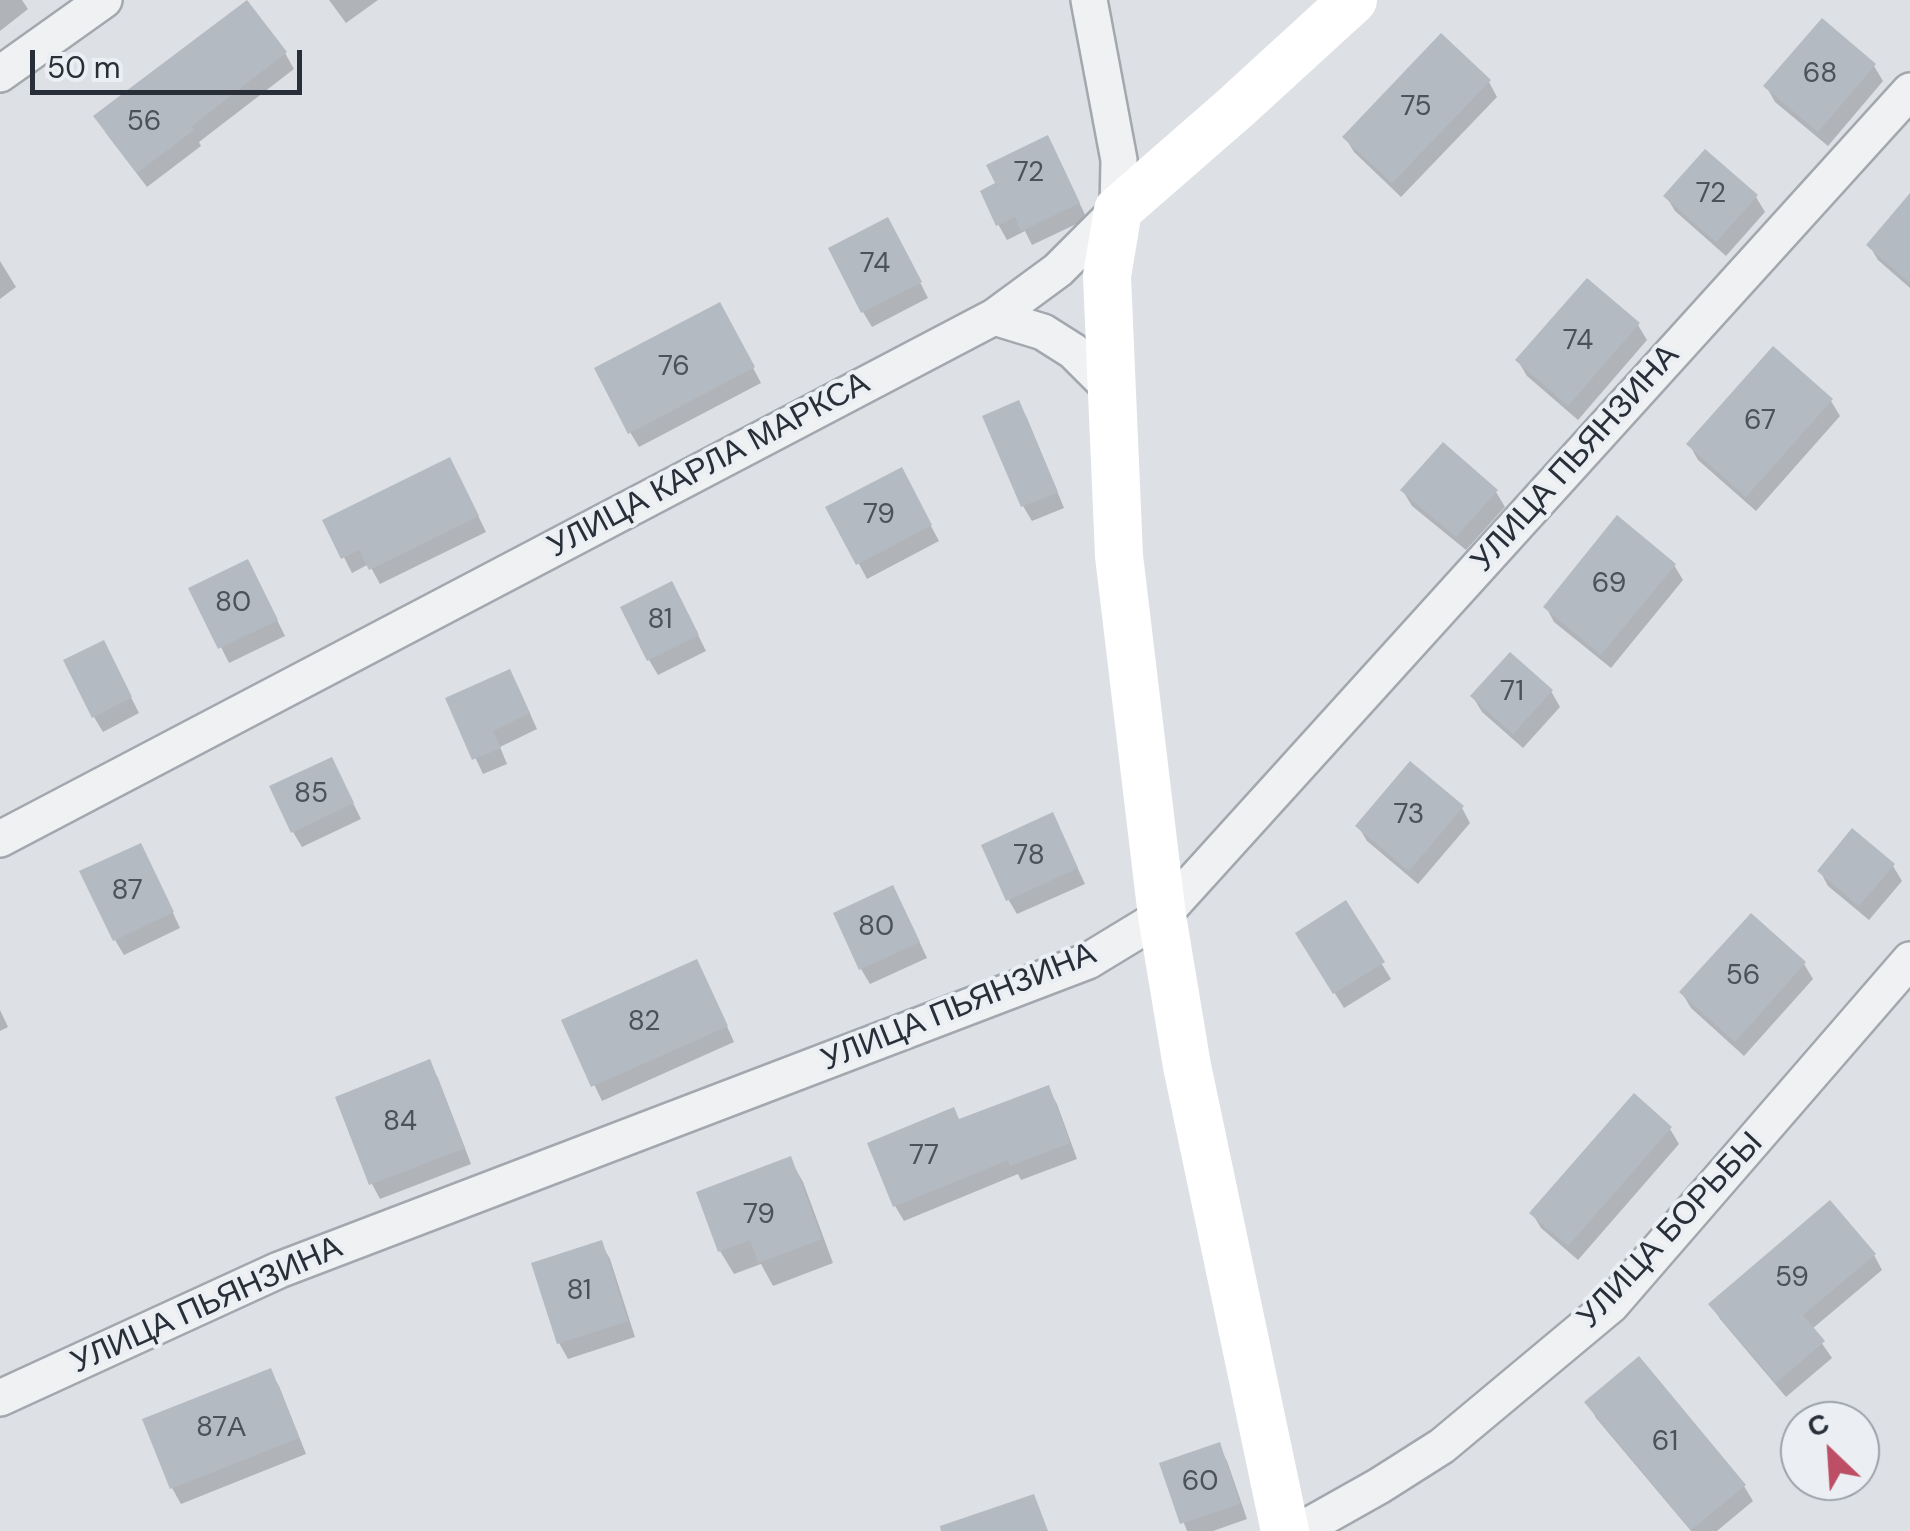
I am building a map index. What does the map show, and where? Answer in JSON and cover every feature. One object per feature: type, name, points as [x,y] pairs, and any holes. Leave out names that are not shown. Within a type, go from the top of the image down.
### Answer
[{"type":"street","points":[[0,74],[104,0]]},
{"type":"street","points":[[1089,0],[1119,160],[1118,210],[1108,276],[1119,556],[1162,916],[1186,1066],[1285,1531]]},
{"type":"street","name":"УЛИЦА КАРЛА МАРКСА","points":[[0,839],[994,316],[1058,270],[1118,210],[1353,0]]},
{"type":"street","name":"УЛИЦА ПЬЯНЗИНА","points":[[0,1398],[279,1270],[1088,960],[1162,916],[1910,91]]},
{"type":"street","points":[[994,316],[1043,332],[1073,351],[1112,390]]},
{"type":"street","name":"УЛИЦА БОРЬБЫ","points":[[1298,1531],[1442,1446],[1612,1305],[1910,960]]},
{"type":"building","points":[[247,0],[287,52],[137,173],[93,116]]},
{"type":"building","points":[[1822,18],[1876,64],[1818,132],[1763,86]]},
{"type":"building","points":[[1441,33],[1491,80],[1392,183],[1342,137]]},
{"type":"building","points":[[1048,135],[1080,203],[1021,231],[1015,217],[996,226],[980,191],[995,183],[986,165]]},
{"type":"building","points":[[1705,149],[1758,195],[1716,242],[1663,196]]},
{"type":"building","points":[[1910,193],[1910,283],[1866,245]]},
{"type":"building","points":[[888,217],[922,282],[861,313],[828,248]]},
{"type":"building","points":[[1587,278],[1640,323],[1568,406],[1515,360]]},
{"type":"building","points":[[720,302],[755,367],[628,434],[594,368]]},
{"type":"building","points":[[1773,346],[1833,399],[1746,497],[1686,444]]},
{"type":"building","points":[[1019,400],[1058,492],[1021,507],[982,416]]},
{"type":"building","points":[[1443,442],[1498,490],[1456,537],[1400,490]]},
{"type":"building","points":[[450,457],[479,516],[369,570],[359,550],[341,559],[322,520]]},
{"type":"building","points":[[902,467],[932,525],[856,565],[825,507]]},
{"type":"building","points":[[1617,515],[1676,564],[1601,655],[1543,607]]},
{"type":"building","points":[[248,559],[278,620],[218,649],[188,588]]},
{"type":"building","points":[[672,581],[699,635],[647,661],[620,607]]},
{"type":"building","points":[[104,640],[132,697],[92,718],[63,660]]},
{"type":"building","points":[[1510,652],[1553,690],[1513,734],[1470,696]]},
{"type":"building","points":[[510,669],[530,713],[493,731],[501,748],[472,760],[445,698]]},
{"type":"building","points":[[332,757],[354,803],[291,833],[269,786]]},
{"type":"building","points":[[1410,761],[1464,806],[1409,871],[1355,826]]},
{"type":"building","points":[[1053,812],[1078,868],[1006,901],[981,845]]},
{"type":"building","points":[[1852,828],[1895,864],[1859,906],[1817,871]]},
{"type":"building","points":[[141,843],[174,912],[113,941],[79,871]]},
{"type":"building","points":[[893,885],[920,942],[859,970],[833,913]]},
{"type":"building","points":[[1346,900],[1385,962],[1333,994],[1295,933]]},
{"type":"building","points":[[1751,913],[1806,962],[1735,1042],[1679,992]]},
{"type":"building","points":[[697,959],[728,1026],[591,1087],[561,1020]]},
{"type":"building","points":[[430,1059],[465,1148],[369,1185],[335,1097]]},
{"type":"building","points":[[1049,1085],[1070,1143],[1010,1166],[1008,1160],[893,1207],[867,1143],[954,1107],[959,1119]]},
{"type":"building","points":[[1634,1093],[1672,1127],[1568,1246],[1529,1213]]},
{"type":"building","points":[[791,1156],[822,1239],[758,1263],[750,1240],[718,1252],[696,1192]]},
{"type":"building","points":[[1830,1200],[1876,1254],[1803,1315],[1825,1341],[1776,1383],[1708,1304]]},
{"type":"building","points":[[602,1240],[628,1321],[557,1344],[531,1263]]},
{"type":"building","points":[[1639,1356],[1746,1485],[1691,1530],[1584,1402]]},
{"type":"building","points":[[271,1368],[299,1438],[170,1489],[142,1419]]},
{"type":"building","points":[[1220,1442],[1240,1504],[1180,1524],[1159,1463]]},
{"type":"building","points":[[1034,1494],[1048,1531],[941,1531],[940,1526]]}]
